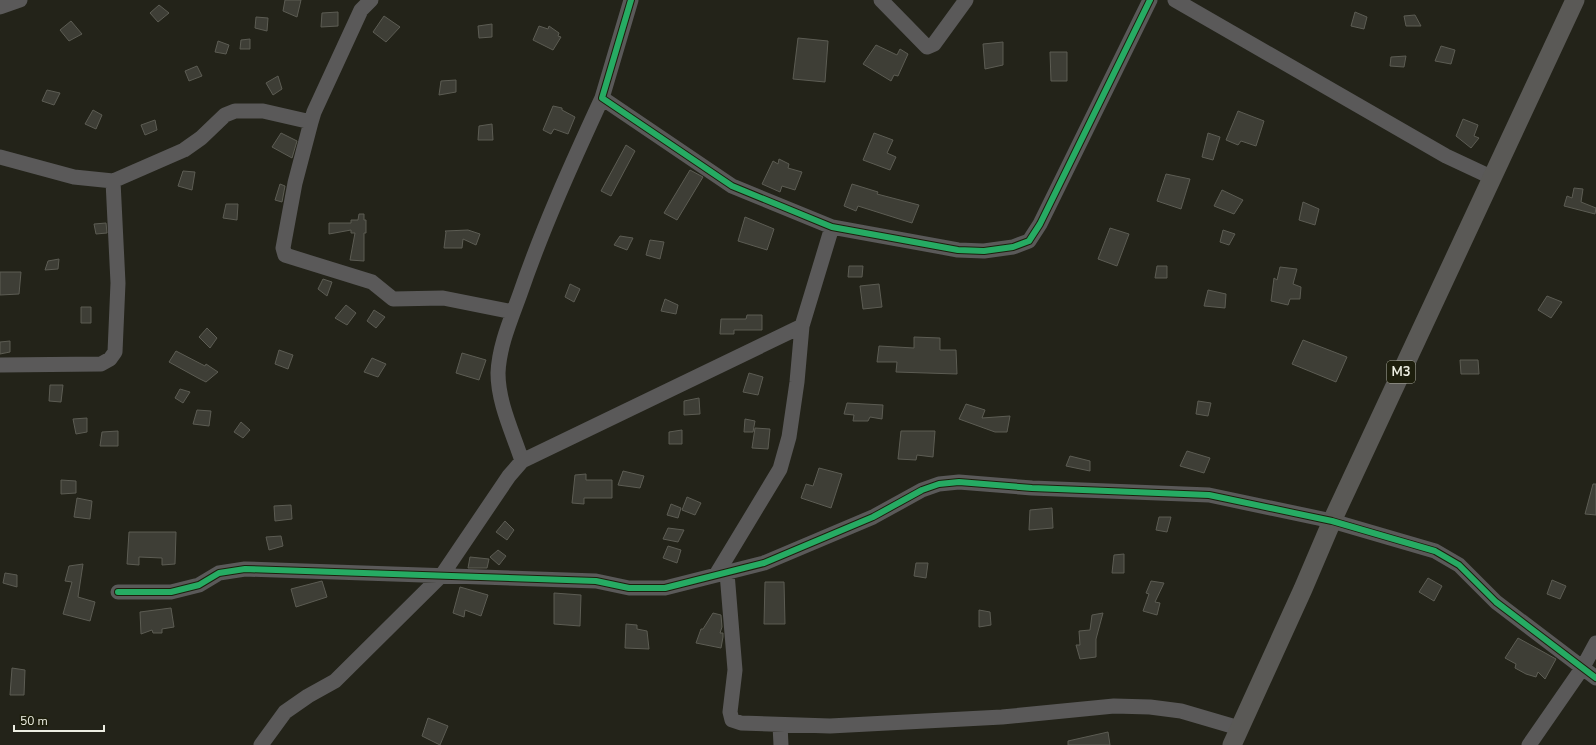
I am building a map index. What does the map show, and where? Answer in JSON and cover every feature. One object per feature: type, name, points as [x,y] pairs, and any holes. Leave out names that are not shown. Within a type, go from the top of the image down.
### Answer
[{"type":"main road","name":"M3","points":[[1232,745],[1303,589],[1332,521],[1575,0]]},
{"type":"street","points":[[1,5],[20,0]]},
{"type":"street","points":[[371,0],[361,10],[314,112],[295,183],[283,248],[285,255],[372,282],[393,299],[443,298],[513,312]]},
{"type":"street","points":[[522,461],[501,397],[498,373],[501,349],[513,312],[551,213],[602,98],[631,0]]},
{"type":"street","points":[[881,0],[927,47],[934,44],[966,0]]},
{"type":"street","points":[[602,98],[732,186],[832,227],[958,250],[1002,249],[1013,247],[1029,241],[1040,224],[1150,0]]},
{"type":"street","points":[[1176,0],[1446,156],[1493,178]]},
{"type":"street","points":[[0,157],[74,177],[113,181],[184,150],[201,138],[225,115],[235,111],[263,111],[311,122]]},
{"type":"street","points":[[0,365],[101,364],[110,359],[115,352],[118,283],[113,181]]},
{"type":"street","points":[[832,227],[802,326],[797,382],[789,437],[780,469],[722,574],[735,670],[730,712],[732,720],[741,723],[830,726],[1002,717],[1114,706],[1150,707],[1181,711],[1239,728]]},
{"type":"street","points":[[261,745],[285,712],[308,696],[335,681],[442,575],[509,476],[522,461],[802,326]]},
{"type":"street","points":[[118,592],[171,592],[199,585],[219,573],[245,569],[596,581],[629,588],[665,588],[764,563],[873,517],[922,490],[939,484],[959,482],[1032,488],[1209,495],[1332,521],[1435,551],[1459,565],[1496,602],[1596,678]]},
{"type":"street","points":[[1529,745],[1583,667],[1596,643]]},
{"type":"street","points":[[780,725],[781,745]]},
{"type":"building","points":[[285,0],[301,0],[297,17],[283,11]]},
{"type":"building","points":[[159,5],[169,13],[158,22],[150,13]]},
{"type":"building","points":[[338,12],[338,26],[321,27],[322,13]]},
{"type":"building","points":[[1355,12],[1367,17],[1364,29],[1351,26]]},
{"type":"building","points":[[1415,15],[1421,26],[1406,26],[1404,16]]},
{"type":"building","points":[[384,16],[400,27],[386,42],[373,32]]},
{"type":"building","points":[[256,17],[268,18],[267,31],[255,28]]},
{"type":"building","points":[[71,21],[82,34],[69,41],[60,30]]},
{"type":"building","points":[[492,24],[492,37],[479,38],[478,26]]},
{"type":"building","points":[[539,26],[548,29],[549,26],[559,33],[558,36],[561,37],[553,50],[533,40]]},
{"type":"building","points":[[798,38],[828,41],[825,82],[793,79]]},
{"type":"building","points":[[250,39],[250,49],[240,49],[241,40]]},
{"type":"building","points":[[218,41],[229,45],[226,54],[215,52]]},
{"type":"building","points":[[1003,42],[1003,65],[985,69],[983,44]]},
{"type":"building","points":[[876,45],[897,55],[900,49],[908,54],[898,76],[894,75],[891,81],[863,64]]},
{"type":"building","points":[[1441,46],[1455,50],[1451,64],[1435,61]]},
{"type":"building","points":[[1050,52],[1067,52],[1067,81],[1051,81]]},
{"type":"building","points":[[1406,56],[1404,67],[1390,66],[1391,57]]},
{"type":"building","points":[[197,66],[202,76],[189,81],[185,71]]},
{"type":"building","points":[[278,76],[282,89],[273,95],[266,83]]},
{"type":"building","points":[[456,80],[456,92],[439,95],[441,81]]},
{"type":"building","points":[[47,90],[60,93],[54,105],[42,101]]},
{"type":"building","points":[[553,106],[562,108],[562,110],[575,117],[568,134],[554,129],[551,134],[543,130]]},
{"type":"building","points":[[93,110],[102,115],[96,129],[85,124]]},
{"type":"building","points":[[1238,111],[1264,121],[1256,146],[1241,141],[1238,145],[1226,140]]},
{"type":"building","points":[[1463,119],[1478,125],[1474,136],[1479,138],[1471,148],[1456,136]]},
{"type":"building","points":[[155,120],[157,130],[145,135],[141,125]]},
{"type":"building","points":[[492,124],[493,140],[478,140],[479,126]]},
{"type":"building","points":[[281,133],[297,141],[292,158],[272,147]]},
{"type":"building","points":[[874,133],[893,140],[887,153],[896,157],[890,170],[863,160]]},
{"type":"building","points":[[1208,133],[1220,137],[1213,160],[1202,157]]},
{"type":"building","points":[[626,145],[635,151],[611,196],[601,191]]},
{"type":"building","points":[[779,159],[789,164],[788,168],[802,172],[795,190],[782,186],[780,192],[762,184],[773,161],[778,164]]},
{"type":"building","points":[[690,170],[703,177],[677,220],[664,213]]},
{"type":"building","points":[[183,171],[195,172],[192,190],[178,186]]},
{"type":"building","points":[[1166,174],[1190,179],[1181,209],[1157,201]]},
{"type":"building","points":[[280,184],[285,186],[282,202],[275,200]]},
{"type":"building","points":[[852,184],[878,192],[877,194],[919,205],[912,223],[858,206],[856,211],[844,206]]},
{"type":"building","points":[[1574,188],[1583,189],[1581,202],[1596,208],[1595,214],[1564,206],[1567,196],[1572,198]]},
{"type":"building","points":[[1222,190],[1243,200],[1234,214],[1214,206]]},
{"type":"building","points":[[1303,202],[1319,209],[1315,225],[1299,220]]},
{"type":"building","points":[[226,204],[238,204],[237,220],[223,218]]},
{"type":"building","points":[[359,214],[364,214],[364,220],[366,220],[366,233],[364,233],[364,261],[350,260],[355,233],[351,233],[351,230],[329,234],[329,223],[351,223],[351,220],[358,220]]},
{"type":"building","points":[[745,217],[774,229],[767,250],[738,241]]},
{"type":"building","points":[[106,223],[107,233],[96,234],[94,224]]},
{"type":"building","points":[[1110,228],[1129,234],[1117,266],[1098,259]]},
{"type":"building","points":[[468,230],[480,234],[476,245],[463,239],[462,248],[444,248],[445,231]]},
{"type":"building","points":[[1223,230],[1235,234],[1229,245],[1220,242]]},
{"type":"building","points":[[620,236],[633,238],[627,250],[614,245]]},
{"type":"building","points":[[650,240],[664,242],[660,259],[646,255]]},
{"type":"building","points":[[59,259],[58,269],[45,270],[48,261]]},
{"type":"building","points":[[849,266],[863,266],[862,277],[848,277]]},
{"type":"building","points":[[1157,266],[1167,266],[1167,278],[1155,278]]},
{"type":"building","points":[[1280,267],[1297,269],[1293,284],[1301,287],[1300,299],[1290,299],[1288,305],[1271,301],[1274,278],[1277,280]]},
{"type":"building","points":[[0,272],[21,272],[19,294],[0,295]]},
{"type":"building","points":[[323,279],[332,282],[327,296],[318,289]]},
{"type":"building","points":[[570,284],[580,289],[574,302],[565,297]]},
{"type":"building","points":[[879,284],[882,307],[863,309],[860,286]]},
{"type":"building","points":[[1208,290],[1226,294],[1225,308],[1204,306]]},
{"type":"building","points":[[1547,296],[1562,302],[1551,318],[1538,310]]},
{"type":"building","points":[[665,299],[678,305],[676,314],[661,311]]},
{"type":"building","points":[[346,305],[356,313],[347,325],[335,318]]},
{"type":"building","points":[[81,307],[91,307],[91,323],[81,323]]},
{"type":"building","points":[[374,310],[385,317],[376,328],[367,321]]},
{"type":"building","points":[[747,315],[762,315],[762,330],[734,330],[734,334],[720,334],[721,319],[746,319]]},
{"type":"building","points":[[207,328],[217,338],[210,348],[199,337]]},
{"type":"building","points":[[914,337],[940,338],[940,350],[956,350],[957,374],[896,372],[897,362],[877,362],[879,346],[914,348]]},
{"type":"building","points":[[1303,340],[1347,357],[1336,382],[1292,364]]},
{"type":"building","points":[[10,341],[10,352],[0,354],[0,342]]},
{"type":"building","points":[[279,350],[293,355],[288,369],[275,364]]},
{"type":"building","points":[[176,351],[205,366],[206,364],[218,372],[206,382],[198,378],[169,362]]},
{"type":"building","points":[[462,353],[486,360],[479,380],[456,373]]},
{"type":"building","points":[[372,358],[386,364],[378,377],[364,372]]},
{"type":"building","points":[[1460,360],[1478,360],[1479,374],[1461,374]]},
{"type":"building","points":[[749,373],[763,377],[758,395],[743,392]]},
{"type":"building","points":[[50,385],[63,385],[61,402],[49,401]]},
{"type":"building","points":[[180,389],[190,392],[183,403],[175,398]]},
{"type":"building","points":[[699,398],[700,414],[684,415],[684,401]]},
{"type":"building","points":[[1198,401],[1211,403],[1208,416],[1196,414]]},
{"type":"building","points":[[847,403],[883,405],[882,419],[870,417],[868,421],[853,421],[854,415],[844,414]]},
{"type":"building","points":[[966,404],[985,410],[982,418],[1010,416],[1007,432],[995,432],[959,419]]},
{"type":"building","points":[[197,410],[211,411],[209,426],[193,424]]},
{"type":"building","points":[[87,418],[87,432],[76,434],[73,419]]},
{"type":"building","points":[[745,419],[755,421],[753,432],[744,432]]},
{"type":"building","points":[[241,422],[250,430],[243,438],[234,432]]},
{"type":"building","points":[[755,428],[770,429],[768,449],[752,448]]},
{"type":"building","points":[[682,430],[682,444],[669,444],[669,432]]},
{"type":"building","points":[[118,431],[118,446],[100,446],[102,432]]},
{"type":"building","points":[[901,431],[935,431],[933,457],[917,455],[916,460],[898,459]]},
{"type":"building","points":[[1187,451],[1210,458],[1204,473],[1180,466]]},
{"type":"building","points":[[1070,456],[1090,461],[1090,471],[1066,466]]},
{"type":"building","points":[[819,468],[842,474],[831,508],[801,498],[806,484],[813,486]]},
{"type":"building","points":[[623,471],[644,476],[640,488],[618,485]]},
{"type":"building","points":[[586,474],[586,480],[612,480],[612,498],[584,498],[584,504],[572,503],[575,475]]},
{"type":"building","points":[[61,480],[76,481],[76,493],[61,494]]},
{"type":"building","points":[[1593,484],[1596,484],[1596,515],[1585,514]]},
{"type":"building","points":[[687,497],[701,503],[695,515],[682,510]]},
{"type":"building","points":[[77,498],[92,501],[90,519],[74,517]]},
{"type":"building","points":[[671,504],[681,508],[678,518],[667,515]]},
{"type":"building","points":[[291,505],[292,519],[275,521],[274,506]]},
{"type":"building","points":[[1052,508],[1053,528],[1029,530],[1030,510]]},
{"type":"building","points":[[1159,517],[1171,517],[1167,532],[1156,530]]},
{"type":"building","points":[[505,521],[514,530],[507,540],[496,532]]},
{"type":"building","points":[[668,528],[684,530],[678,542],[663,539]]},
{"type":"building","points":[[129,532],[176,532],[175,564],[162,565],[162,558],[139,557],[139,565],[127,564]]},
{"type":"building","points":[[281,536],[283,546],[269,550],[266,537]]},
{"type":"building","points":[[668,546],[681,550],[677,563],[663,558]]},
{"type":"building","points":[[498,550],[506,556],[499,565],[490,557]]},
{"type":"building","points":[[1124,554],[1124,573],[1112,573],[1114,555]]},
{"type":"building","points":[[470,557],[489,559],[487,568],[468,568]]},
{"type":"building","points":[[916,563],[928,563],[926,578],[914,576]]},
{"type":"building","points":[[83,564],[78,597],[95,602],[90,621],[63,614],[72,582],[65,581],[69,566]]},
{"type":"building","points":[[5,573],[17,575],[17,587],[3,583]]},
{"type":"building","points":[[1428,578],[1442,586],[1434,601],[1419,592]]},
{"type":"building","points":[[1552,580],[1566,586],[1560,599],[1547,594]]},
{"type":"building","points":[[322,581],[327,597],[296,607],[291,589]]},
{"type":"building","points":[[1151,581],[1164,583],[1155,602],[1160,603],[1157,615],[1143,611],[1149,594],[1146,593]]},
{"type":"building","points":[[765,582],[784,582],[785,624],[764,624]]},
{"type":"building","points":[[460,587],[488,595],[481,616],[465,610],[464,617],[453,613]]},
{"type":"building","points":[[554,593],[581,595],[580,626],[554,624]]},
{"type":"building","points":[[171,608],[174,627],[162,629],[162,633],[153,633],[152,630],[141,634],[140,612]]},
{"type":"building","points":[[979,610],[990,612],[991,625],[979,627]]},
{"type":"building","points":[[713,613],[721,615],[722,627],[720,633],[723,633],[723,637],[721,648],[696,643],[701,629],[703,629]]},
{"type":"building","points":[[1103,613],[1096,639],[1096,657],[1080,659],[1076,645],[1080,645],[1079,631],[1090,630],[1092,615]]},
{"type":"building","points":[[626,624],[637,625],[637,629],[647,631],[649,649],[625,648]]},
{"type":"building","points":[[1518,638],[1556,659],[1545,679],[1538,672],[1536,677],[1526,674],[1515,668],[1516,664],[1505,658]]},
{"type":"building","points":[[12,668],[25,670],[24,695],[10,695]]},
{"type":"building","points":[[428,718],[448,726],[440,745],[422,736]]},
{"type":"building","points":[[1108,732],[1110,745],[1068,745],[1068,741]]},
{"type":"cycle path","points":[[631,0],[602,98],[732,186],[832,227],[958,250],[984,251],[1013,247],[1029,241],[1040,224],[1150,0]]},
{"type":"cycle path","points":[[118,592],[171,592],[199,585],[219,573],[245,569],[596,581],[629,588],[665,588],[764,563],[873,517],[922,490],[939,484],[959,482],[1032,488],[1209,495],[1332,521],[1435,551],[1459,565],[1496,602],[1596,678]]}]
